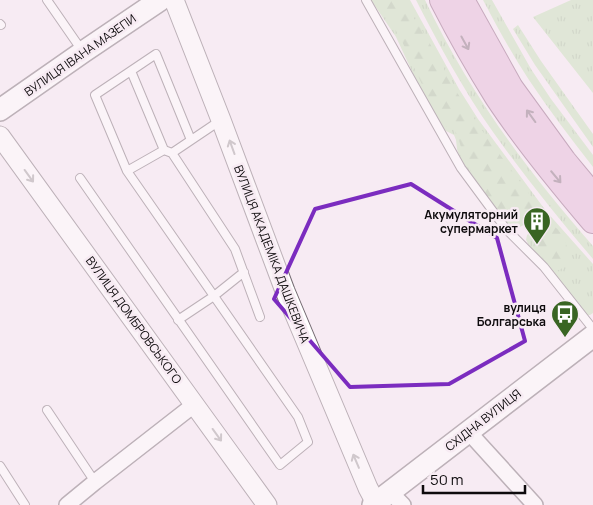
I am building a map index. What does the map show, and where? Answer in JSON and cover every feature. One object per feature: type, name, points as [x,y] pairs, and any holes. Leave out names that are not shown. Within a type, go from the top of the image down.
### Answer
[{"type":"main road","name":"ВУЛИЦЯ ІВАНА МАЗЕПИ","points":[[0,110],[162,0]]},
{"type":"main road","points":[[442,0],[498,98],[550,171],[593,221]]},
{"type":"main road","points":[[462,0],[511,88],[564,161],[593,196]]},
{"type":"main road","name":"СХІДНА ВУЛИЦЯ","points":[[386,504],[593,336]]},
{"type":"main road","name":"СХІДНА ВУЛИЦЯ","points":[[386,504],[593,352]]},
{"type":"street","name":"ВУЛИЦЯ АКАДЕМІКА ДАШКЕВИЧА","points":[[162,0],[222,120],[285,291],[364,479],[386,504]]},
{"type":"street","name":"ВУЛИЦЯ ДОМБРОВСЬКОГО","points":[[0,136],[267,505]]},
{"type":"street","points":[[67,505],[195,404]]},
{"type":"street","points":[[475,439],[535,505]]},
{"type":"lane","points":[[47,0],[83,52]]},
{"type":"lane","points":[[366,0],[461,168],[506,228],[544,268],[593,330]]},
{"type":"lane","points":[[80,178],[280,465],[308,442],[298,416],[127,171],[95,95],[156,54],[191,140]]},
{"type":"lane","points":[[131,71],[168,152],[235,249],[260,317]]},
{"type":"lane","points":[[127,171],[191,140],[222,120]]},
{"type":"lane","points":[[178,320],[214,296],[244,272]]},
{"type":"lane","points":[[47,410],[95,482]]},
{"type":"lane","points":[[0,466],[25,505]]},
{"type":"highlighted area","points":[[411,184],[497,238],[525,341],[449,384],[350,387],[274,299],[315,209]]},
{"type":"green space","points":[[371,0],[410,0],[459,89],[478,119],[546,211],[593,264],[593,313],[585,315],[533,252],[526,240],[527,235],[532,230],[527,223],[517,228],[503,220],[471,177],[460,160],[454,135],[442,129],[436,123],[396,37]]},
{"type":"green space","points":[[376,0],[397,0],[417,22],[456,91],[481,129],[535,202],[537,218],[555,227],[564,238],[568,259],[561,269],[553,271],[539,251],[533,239],[533,222],[524,217],[509,221],[497,209],[477,181],[464,157],[459,138],[453,128],[444,126],[438,119],[400,37]]},
{"type":"green space","points":[[416,0],[425,0],[460,66],[500,129],[545,189],[593,246],[593,259],[529,181],[482,116],[452,68]]},
{"type":"green space","points":[[483,0],[492,0],[531,69],[593,155],[593,167],[529,80]]},
{"type":"green space","points":[[571,0],[593,0],[593,93],[533,17]]},
{"type":"green space","points":[[518,25],[593,134],[593,147],[535,65],[513,29]]},
{"type":"place","name":"Акумуляторний супермаркет","points":[[537,245]]},
{"type":"place","name":"вулиця Болгарська","points":[[565,338]]}]
